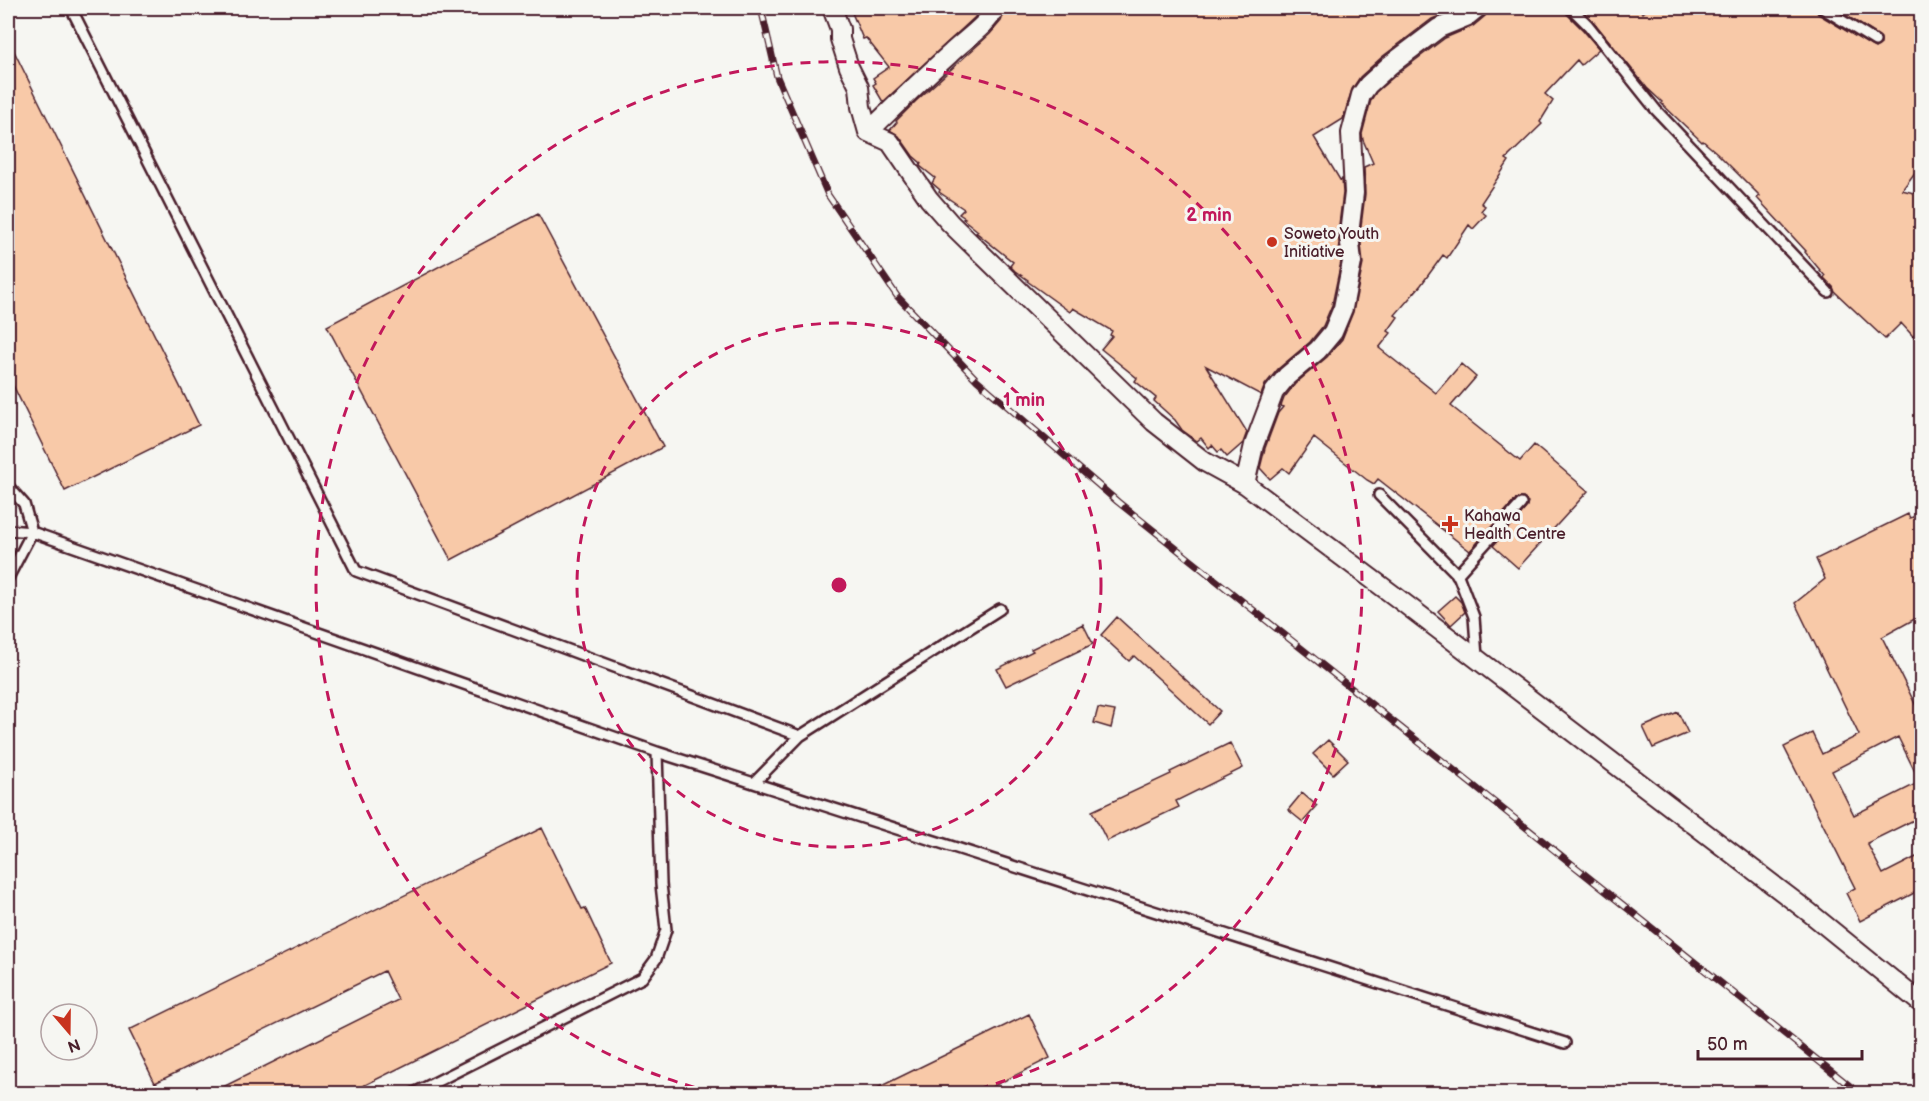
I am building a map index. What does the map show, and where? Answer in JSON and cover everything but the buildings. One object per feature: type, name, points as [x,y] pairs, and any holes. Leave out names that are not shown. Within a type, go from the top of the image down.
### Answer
[{"type":"street","points":[[832,8],[840,29],[840,39],[849,67],[859,87],[861,107],[868,132],[890,142],[929,199],[950,223],[1154,422],[1205,462],[1245,484],[1477,659],[1810,913],[1922,1004]]},
{"type":"street","points":[[868,132],[981,26],[992,15],[995,8]]},
{"type":"street","points":[[1245,484],[1254,445],[1274,392],[1287,376],[1326,341],[1333,332],[1343,308],[1352,262],[1349,234],[1354,194],[1351,133],[1361,94],[1368,84],[1384,70],[1439,28],[1466,17],[1477,8]]},
{"type":"lane","points":[[71,8],[356,571],[800,736]]},
{"type":"lane","points":[[1571,8],[1588,25],[1656,110],[1828,292]]},
{"type":"lane","points":[[1822,8],[1875,41]]},
{"type":"lane","points":[[8,486],[24,504],[32,532],[8,578]]},
{"type":"lane","points":[[1379,495],[1457,574],[1474,617],[1477,659]]},
{"type":"lane","points":[[1457,574],[1521,504]]},
{"type":"lane","points":[[8,530],[32,532],[657,752],[1565,1044]]},
{"type":"lane","points":[[754,783],[800,736],[1000,609]]},
{"type":"lane","points":[[412,1094],[642,978],[656,959],[666,930],[661,884],[657,752]]},
{"type":"railway","points":[[761,8],[777,77],[828,195],[897,296],[977,380],[1118,502],[1860,1094]]},
{"type":"place","name":"Soweto Youth Initiative","points":[[1272,242]]},
{"type":"place","name":"Kahawa Health Centre","points":[[1450,524]]}]
